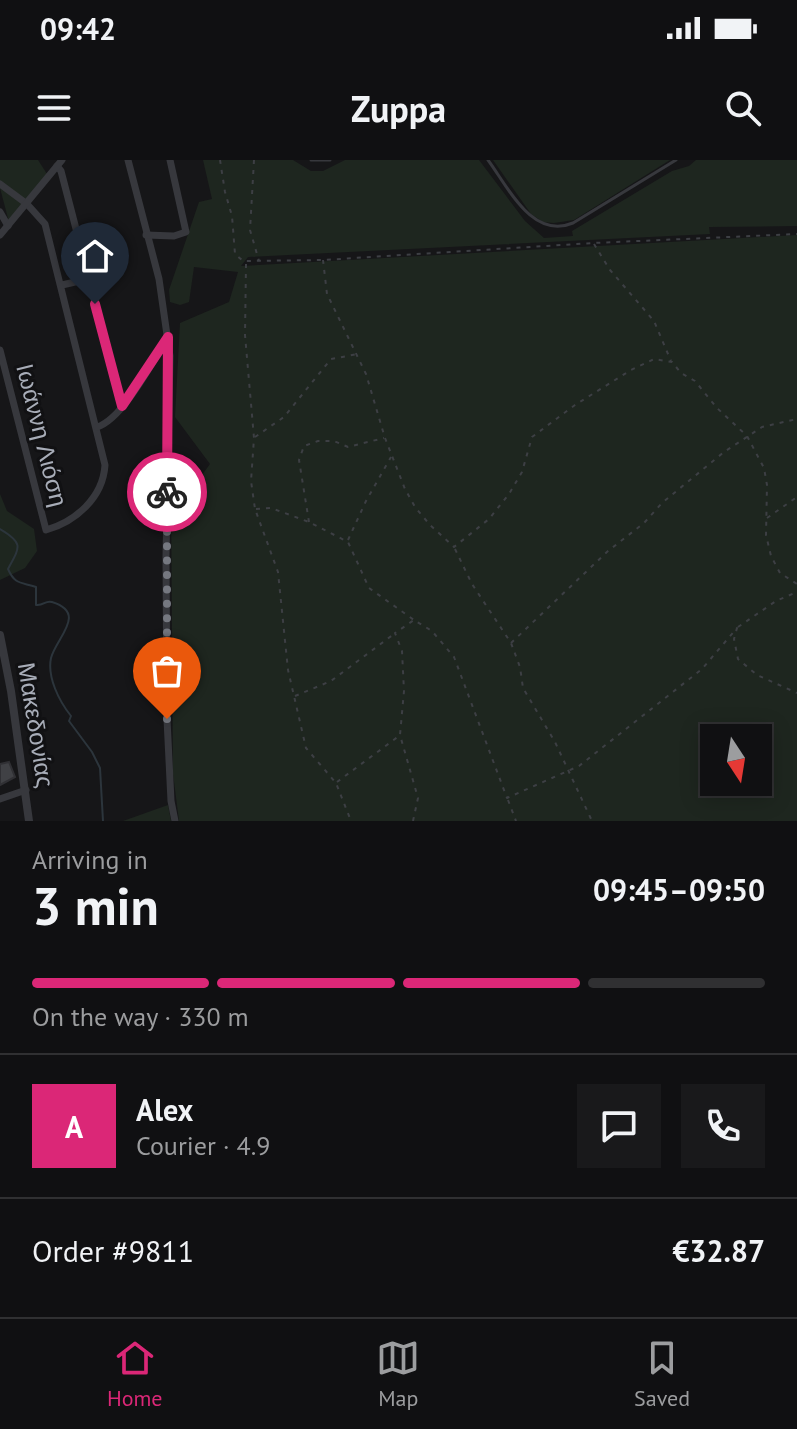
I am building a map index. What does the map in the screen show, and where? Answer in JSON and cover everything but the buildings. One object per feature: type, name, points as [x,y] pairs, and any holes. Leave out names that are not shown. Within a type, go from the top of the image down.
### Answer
[{"type":"street","points":[[128,160],[159,279],[168,337],[167,719],[171,801],[175,821]]},
{"type":"street","points":[[146,235],[174,236],[186,232],[170,160]]},
{"type":"street","points":[[0,235],[60,163]]},
{"type":"street","points":[[60,163],[122,406]]},
{"type":"street","points":[[0,184],[27,204],[45,224],[97,427],[107,423],[122,406],[168,337]]},
{"type":"street","points":[[0,212],[8,226]]},
{"type":"street","points":[[62,285],[88,279]]},
{"type":"street","name":"Ιωάννη Λιόση","points":[[0,350],[46,530],[85,510],[98,486],[105,470],[97,427]]},
{"type":"street","name":"Μακεδονίας","points":[[0,635],[29,821]]},
{"type":"street","points":[[0,695],[11,691]]},
{"type":"street","points":[[0,799],[26,790]]},
{"type":"lane","points":[[311,160],[330,160]]},
{"type":"lane","points":[[488,160],[530,216],[542,224],[558,227],[573,223],[676,160]]},
{"type":"path","points":[[220,160],[232,216],[235,254],[239,260],[246,261],[323,260],[797,234]]},
{"type":"path","points":[[254,160],[249,218],[251,239],[259,261]]},
{"type":"path","points":[[593,243],[610,270],[654,321],[672,362],[681,373],[695,381],[717,408],[747,436],[764,468],[771,556],[780,573],[797,584]]},
{"type":"path","points":[[323,260],[327,294],[358,354],[385,438],[415,507],[454,547],[472,584],[511,643],[520,667],[523,688],[555,742],[592,821]]},
{"type":"path","points":[[246,261],[245,335],[254,438],[251,481],[255,509],[278,572],[288,670],[306,748],[336,783],[351,821]]},
{"type":"path","points":[[254,438],[284,417],[331,359],[358,354]]},
{"type":"path","points":[[454,547],[489,519],[509,494],[522,472],[532,437],[575,405],[631,370],[654,359],[672,362]]},
{"type":"path","points":[[511,643],[608,551],[724,452],[762,427],[797,419]]},
{"type":"path","points":[[309,522],[299,460],[304,446],[318,441],[334,441],[348,447],[385,438]]},
{"type":"path","points":[[348,542],[366,501],[392,456]]},
{"type":"path","points":[[766,519],[797,497]]},
{"type":"path","points":[[255,509],[271,508],[309,522],[348,542],[369,588],[432,631],[454,657],[516,821]]},
{"type":"path","points":[[507,798],[579,766],[702,669],[737,628],[776,601],[797,592]]},
{"type":"path","points":[[294,697],[331,681],[414,620]]},
{"type":"path","points":[[737,628],[734,639],[738,659],[757,675],[797,693]]},
{"type":"path","points":[[395,633],[402,651],[404,691],[400,735],[418,798],[413,821]]},
{"type":"path","points":[[336,783],[400,735]]},
{"type":"shaded area","points":[[0,160],[38,160],[47,174],[9,222],[0,188]]},
{"type":"shaded area","points":[[203,160],[293,160],[311,171],[323,171],[345,160],[479,160],[525,221],[544,238],[573,236],[572,231],[696,160],[797,160],[797,226],[709,227],[710,234],[248,257],[241,266],[797,235],[797,821],[179,821],[173,773],[171,490],[191,490],[210,464],[175,417],[180,323],[229,302],[238,272],[194,267],[189,302],[180,305],[170,302],[169,290],[199,202],[212,199]]},
{"type":"shaded area","points":[[493,160],[670,160],[574,220],[554,223],[543,222],[531,214]]},
{"type":"shaded area","points":[[0,494],[7,511],[34,529],[37,551],[25,568],[0,580]]},
{"type":"shaded area","points":[[168,805],[171,821],[123,821]]},
{"type":"waterway","points":[[0,529],[18,546],[8,569],[13,578],[36,587],[36,605],[52,602],[68,613],[67,627],[51,658],[52,681],[71,716],[69,721],[100,768],[103,821]]},
{"type":"way so far","points":[[167,492],[167,719]]},
{"type":"route","points":[[95,304],[122,406],[168,337],[167,492]]}]
